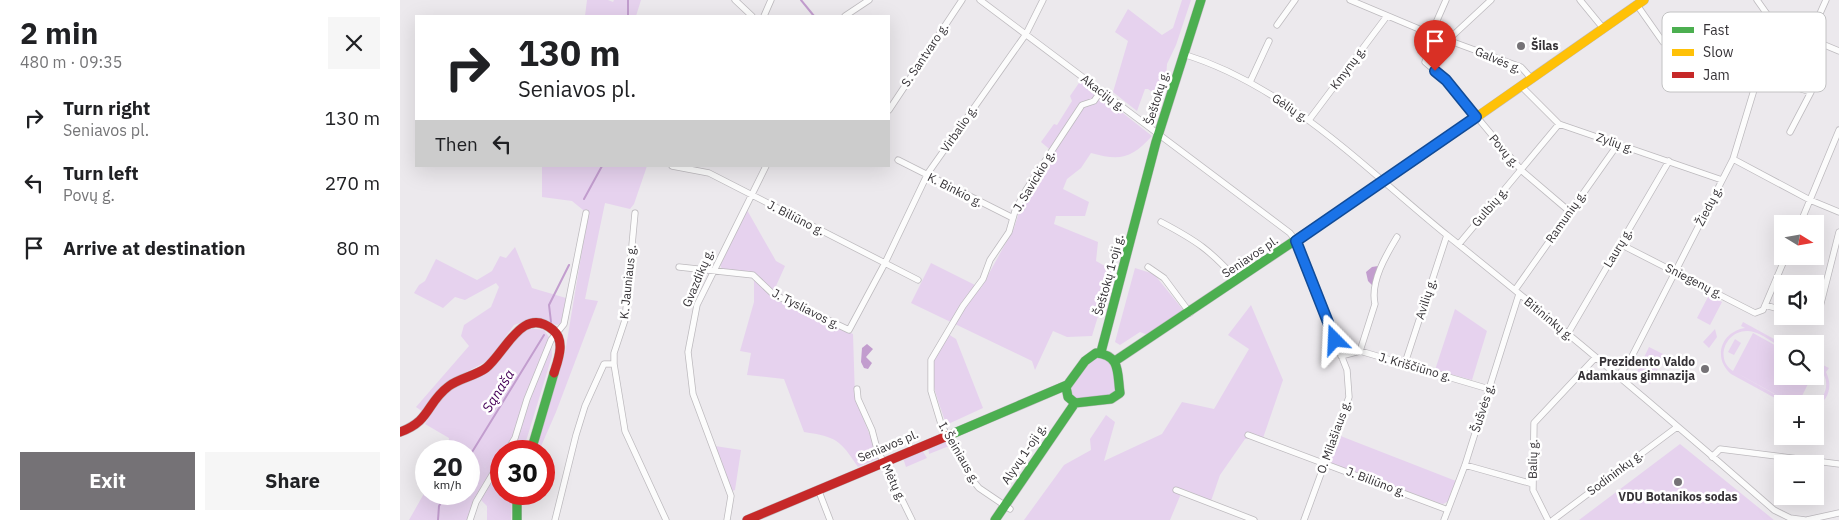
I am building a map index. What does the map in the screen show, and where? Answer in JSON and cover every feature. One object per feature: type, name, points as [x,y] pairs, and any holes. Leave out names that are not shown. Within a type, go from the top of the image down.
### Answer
[{"type":"main road","name":"Šeštokų g.","points":[[1141,205],[1159,135],[1201,0]]},
{"type":"main road","name":"Seniavos pl.","points":[[1115,361],[1190,313],[1385,181],[1640,2]]},
{"type":"main road","name":"Šeštokų 1-oji g.","points":[[1101,352],[1141,205]]},
{"type":"main road","points":[[400,432],[419,425],[443,391],[453,382],[486,368],[520,328],[536,323],[544,324],[557,334],[561,343],[534,440]]},
{"type":"main road","name":"Seniavos pl.","points":[[749,520],[818,489],[1067,385],[1089,357],[1101,352]]},
{"type":"main road","points":[[1067,385],[1067,394],[1075,402],[1108,400],[1117,396],[1120,387],[1115,361],[1107,354],[1101,352]]},
{"type":"main road","name":"Alyvų 1-oji g.","points":[[995,520],[1007,507],[1075,402]]},
{"type":"main road","points":[[517,505],[517,520]]},
{"type":"street","points":[[734,0],[751,15]]},
{"type":"street","points":[[764,15],[771,0]]},
{"type":"street","points":[[846,15],[869,0]]},
{"type":"street","name":"S. Santvaro g.","points":[[890,108],[962,0]]},
{"type":"street","name":"Akacijų g.","points":[[980,0],[1290,233],[1296,241]]},
{"type":"street","name":"Virbalio g.","points":[[885,263],[927,176],[1026,34],[1043,0]]},
{"type":"street","points":[[1277,26],[1295,0]]},
{"type":"street","name":"Galvės g.","points":[[1350,0],[1434,35],[1521,67],[1532,78]]},
{"type":"street","points":[[1434,35],[1446,0]]},
{"type":"street","points":[[1448,40],[1491,0]]},
{"type":"street","points":[[1580,0],[1603,28]]},
{"type":"street","points":[[1757,0],[1766,12]]},
{"type":"street","points":[[1821,12],[1826,0]]},
{"type":"street","points":[[1640,2],[1662,40]]},
{"type":"street","name":"Kmynų g.","points":[[1309,120],[1387,16]]},
{"type":"street","name":"Povų g.","points":[[1434,35],[1424,62],[1446,80],[1522,171],[1569,211]]},
{"type":"street","points":[[1250,82],[1270,41]]},
{"type":"street","points":[[1826,45],[1839,51]]},
{"type":"street","name":"Gėlių g.","points":[[1183,54],[1250,82],[1309,120],[1385,181]]},
{"type":"street","name":"Zylių g.","points":[[1521,86],[1560,124],[1722,180]]},
{"type":"street","name":"J. Savickio g.","points":[[962,306],[983,279],[990,260],[1009,232],[1013,218],[1026,190],[1082,105],[1094,101],[1101,91]]},
{"type":"street","name":"Žiedų g.","points":[[1617,377],[1629,362],[1733,160],[1754,92]]},
{"type":"street","points":[[1790,132],[1811,92]]},
{"type":"street","name":"Gulbių g.","points":[[1459,244],[1560,124]]},
{"type":"street","points":[[1804,215],[1839,130]]},
{"type":"street","name":"Ramunių g.","points":[[1517,292],[1569,211],[1618,144]]},
{"type":"street","name":"K. Binkio g.","points":[[898,160],[1013,218]]},
{"type":"street","points":[[1733,160],[1810,200],[1839,212]]},
{"type":"street","name":"Laurų g.","points":[[1567,335],[1669,162]]},
{"type":"street","name":"J. Biliūno g.","points":[[678,167],[709,172],[918,280]]},
{"type":"street","name":"Gvazdikų g.","points":[[727,520],[732,496],[693,394],[688,358],[698,305],[765,167]]},
{"type":"street","name":"Bitininkų g.","points":[[1385,181],[1774,510],[1790,518],[1806,520],[1839,512]]},
{"type":"street","points":[[514,440],[551,340],[564,324],[586,213]]},
{"type":"street","name":"K. Jauniaus g.","points":[[635,213],[625,320],[614,353],[614,364],[625,431],[666,520]]},
{"type":"street","points":[[1161,222],[1209,250],[1237,280]]},
{"type":"street","points":[[1824,291],[1839,232]]},
{"type":"street","name":"Avilių g.","points":[[1406,363],[1447,235]]},
{"type":"street","points":[[1360,351],[1375,304],[1373,296],[1384,258],[1396,237]]},
{"type":"street","name":"O. Milašiaus g.","points":[[1296,241],[1341,356],[1350,387],[1349,397],[1304,520]]},
{"type":"street","name":"Sniegenų g.","points":[[1620,244],[1755,313],[1759,313],[1765,305],[1774,308]]},
{"type":"street","name":"J. Tysliavos g.","points":[[679,267],[753,275],[773,294],[849,330],[885,263]]},
{"type":"street","points":[[1765,305],[1782,265]]},
{"type":"street","points":[[1148,267],[1164,278],[1190,313]]},
{"type":"street","name":"Šušvės g.","points":[[1444,520],[1465,465],[1517,292]]},
{"type":"street","name":"I. Šeiniaus g.","points":[[962,306],[934,355],[930,368],[934,402],[941,424],[970,477],[979,488],[1007,507]]},
{"type":"street","name":"J. Kriščiūno g.","points":[[1341,356],[1360,351],[1489,389]]},
{"type":"street","name":"Balių g.","points":[[1548,520],[1535,496],[1533,484],[1534,423],[1595,358]]},
{"type":"street","points":[[555,520],[586,406],[604,364],[614,364]]},
{"type":"street","name":"Mėtų g.","points":[[857,389],[862,410],[872,430],[877,449],[912,520]]},
{"type":"street","name":"Sodininkų g.","points":[[1553,520],[1676,427]]},
{"type":"street","name":"J. Biliūno g.","points":[[1248,435],[1448,510]]},
{"type":"street","points":[[1712,457],[1720,449],[1839,464]]},
{"type":"street","points":[[1465,465],[1533,484]]},
{"type":"street","points":[[470,520],[476,502],[490,478]]},
{"type":"street","points":[[818,489],[830,520]]},
{"type":"street","points":[[1176,490],[1254,520]]},
{"type":"shaded area","points":[[587,0],[608,0],[613,2],[614,0],[641,0],[636,15],[585,15]]},
{"type":"shaded area","points":[[1182,0],[1191,0],[1176,45],[1167,64],[1165,92],[1154,122],[1149,120],[1159,97],[1145,89],[1137,111],[1113,92],[1128,41],[1115,32],[1128,9],[1162,35],[1173,28]]},
{"type":"shaded area","points":[[1081,80],[1152,136],[1145,144],[1131,154],[1124,156],[1110,157],[1091,153],[1081,168],[1067,179],[1063,189],[1089,202],[1085,216],[1056,216],[1054,224],[1098,242],[1096,261],[1112,270],[1092,336],[1067,337],[1053,331],[1035,370],[1032,361],[911,303],[931,263],[981,288],[1014,228],[1021,206],[1054,153],[1041,142],[1054,124],[1057,125],[1072,101],[1070,96]]},
{"type":"shaded area","points":[[542,167],[647,167],[634,204],[630,209],[605,203],[585,299],[598,301],[556,412],[544,440],[537,440],[565,353],[588,214],[572,201],[542,197]]},
{"type":"shaded area","points":[[747,210],[776,261],[785,266],[772,295],[778,301],[853,334],[855,398],[879,458],[858,467],[837,441],[804,432],[784,379],[747,375],[751,353],[740,351],[754,302],[754,274],[722,269],[720,265]]},
{"type":"shaded area","points":[[515,247],[532,288],[566,298],[561,323],[557,325],[532,319],[514,325],[489,360],[450,381],[426,414],[416,407],[469,346],[461,336],[464,325],[491,307],[499,287],[496,283],[465,300],[455,297],[443,308],[414,293],[419,285],[425,281],[436,259],[477,280],[492,271],[500,256],[506,258]]},
{"type":"shaded area","points":[[1378,266],[1373,286],[1368,281],[1366,272],[1372,267]]},
{"type":"shaded area","points":[[1135,268],[1154,274],[1184,311],[1148,335],[1140,332],[1120,345],[1115,342]]},
{"type":"shaded area","points":[[1709,295],[1722,302],[1710,325],[1697,318]]},
{"type":"shaded area","points":[[1251,305],[1283,380],[1263,438],[1245,439],[1220,475],[1211,501],[1183,489],[1170,520],[1024,520],[1064,465],[1091,450],[1090,439],[1106,415],[1115,422],[1104,461],[1162,434],[1182,402],[1214,409],[1249,349],[1228,335]]},
{"type":"shaded area","points":[[1455,309],[1487,331],[1472,380],[1435,370]]},
{"type":"shaded area","points":[[1743,322],[1774,339],[1774,343],[1761,335],[1748,331],[1734,335],[1725,346],[1724,360],[1727,366],[1776,395],[1774,395],[1774,397],[1731,374],[1725,368],[1721,354],[1725,340],[1736,331],[1745,328],[1741,326]]},
{"type":"shaded area","points":[[529,328],[544,330],[551,340],[552,356],[526,440],[490,440],[490,505],[512,505],[511,520],[487,520],[487,506],[480,500],[480,440],[449,440],[449,438],[425,424],[442,396],[450,389],[485,373],[495,365],[524,331]]},
{"type":"shaded area","points":[[1715,329],[1717,337],[1709,348],[1703,342]]},
{"type":"shaded area","points":[[1753,333],[1774,345],[1774,385],[1808,385],[1802,395],[1777,395],[1733,371]]},
{"type":"shaded area","points":[[948,334],[956,339],[983,408],[946,425],[933,384],[932,367],[937,352]]},
{"type":"shaded area","points":[[1735,339],[1741,343],[1734,355],[1728,352]]},
{"type":"shaded area","points":[[867,344],[873,349],[866,357],[872,363],[868,369],[864,368],[861,362],[862,348]]},
{"type":"shaded area","points":[[1649,347],[1665,355],[1650,384],[1635,376]]},
{"type":"shaded area","points":[[1101,355],[1112,361],[1116,391],[1113,395],[1079,400],[1070,393],[1073,381],[1085,365]]},
{"type":"shaded area","points":[[1824,366],[1829,368],[1826,372],[1829,387],[1824,401],[1823,395],[1826,381]]},
{"type":"shaded area","points":[[1338,435],[1456,481],[1449,501],[1443,504],[1439,503],[1330,463],[1329,459]]},
{"type":"shaded area","points":[[948,439],[953,452],[949,446],[929,454],[928,447]]},
{"type":"shaded area","name":"VDU Botanikos sodas","points":[[1680,444],[1774,520],[1579,520]]},
{"type":"shaded area","points":[[715,446],[741,450],[735,490],[732,491]]},
{"type":"shaded area","points":[[922,450],[927,458],[906,467],[903,458]]},
{"type":"shaded area","points":[[418,505],[473,505],[467,520],[409,520]]},
{"type":"waterway","name":"Sąnaša","points":[[628,0],[628,15]]},
{"type":"waterway","points":[[801,0],[813,15]]},
{"type":"waterway","name":"Sąnaša","points":[[584,199],[601,167]]},
{"type":"waterway","name":"Sąnaša","points":[[551,322],[549,305],[569,265]]},
{"type":"waterway","name":"Sąnaša","points":[[479,440],[544,335]]},
{"type":"waterway","name":"Sąnaša","points":[[438,520],[440,505]]},
{"type":"traffic: fast","points":[[1101,352],[1156,142],[1201,0]]},
{"type":"traffic: fast","points":[[1115,361],[1421,156]]},
{"type":"traffic: fast","points":[[1096,353],[1104,354],[1114,361],[1118,372],[1120,393],[1111,399],[1075,403],[1068,397],[1066,387],[1085,361],[1096,353]]},
{"type":"traffic: fast","points":[[534,440],[554,373]]},
{"type":"traffic: fast","points":[[952,434],[1067,385]]},
{"type":"traffic: fast","points":[[995,520],[1075,403]]},
{"type":"traffic: fast","points":[[517,505],[517,520]]},
{"type":"traffic: slow","points":[[1421,156],[1644,0]]},
{"type":"traffic: jam","points":[[400,432],[418,423],[436,399],[449,386],[486,368],[515,334],[533,323],[542,324],[557,334],[560,351],[554,373]]},
{"type":"traffic: jam","points":[[747,520],[952,434]]},
{"type":"place","name":"Šilas","points":[[1521,46]]},
{"type":"place","name":"Prezidento Valdo Adamkaus gimnazija","points":[[1705,369]]},
{"type":"place","name":"VDU Botanikos sodas","points":[[1678,482]]},
{"type":"route","points":[[1335,340],[1296,241],[1476,117],[1446,80],[1435,71]]}]
